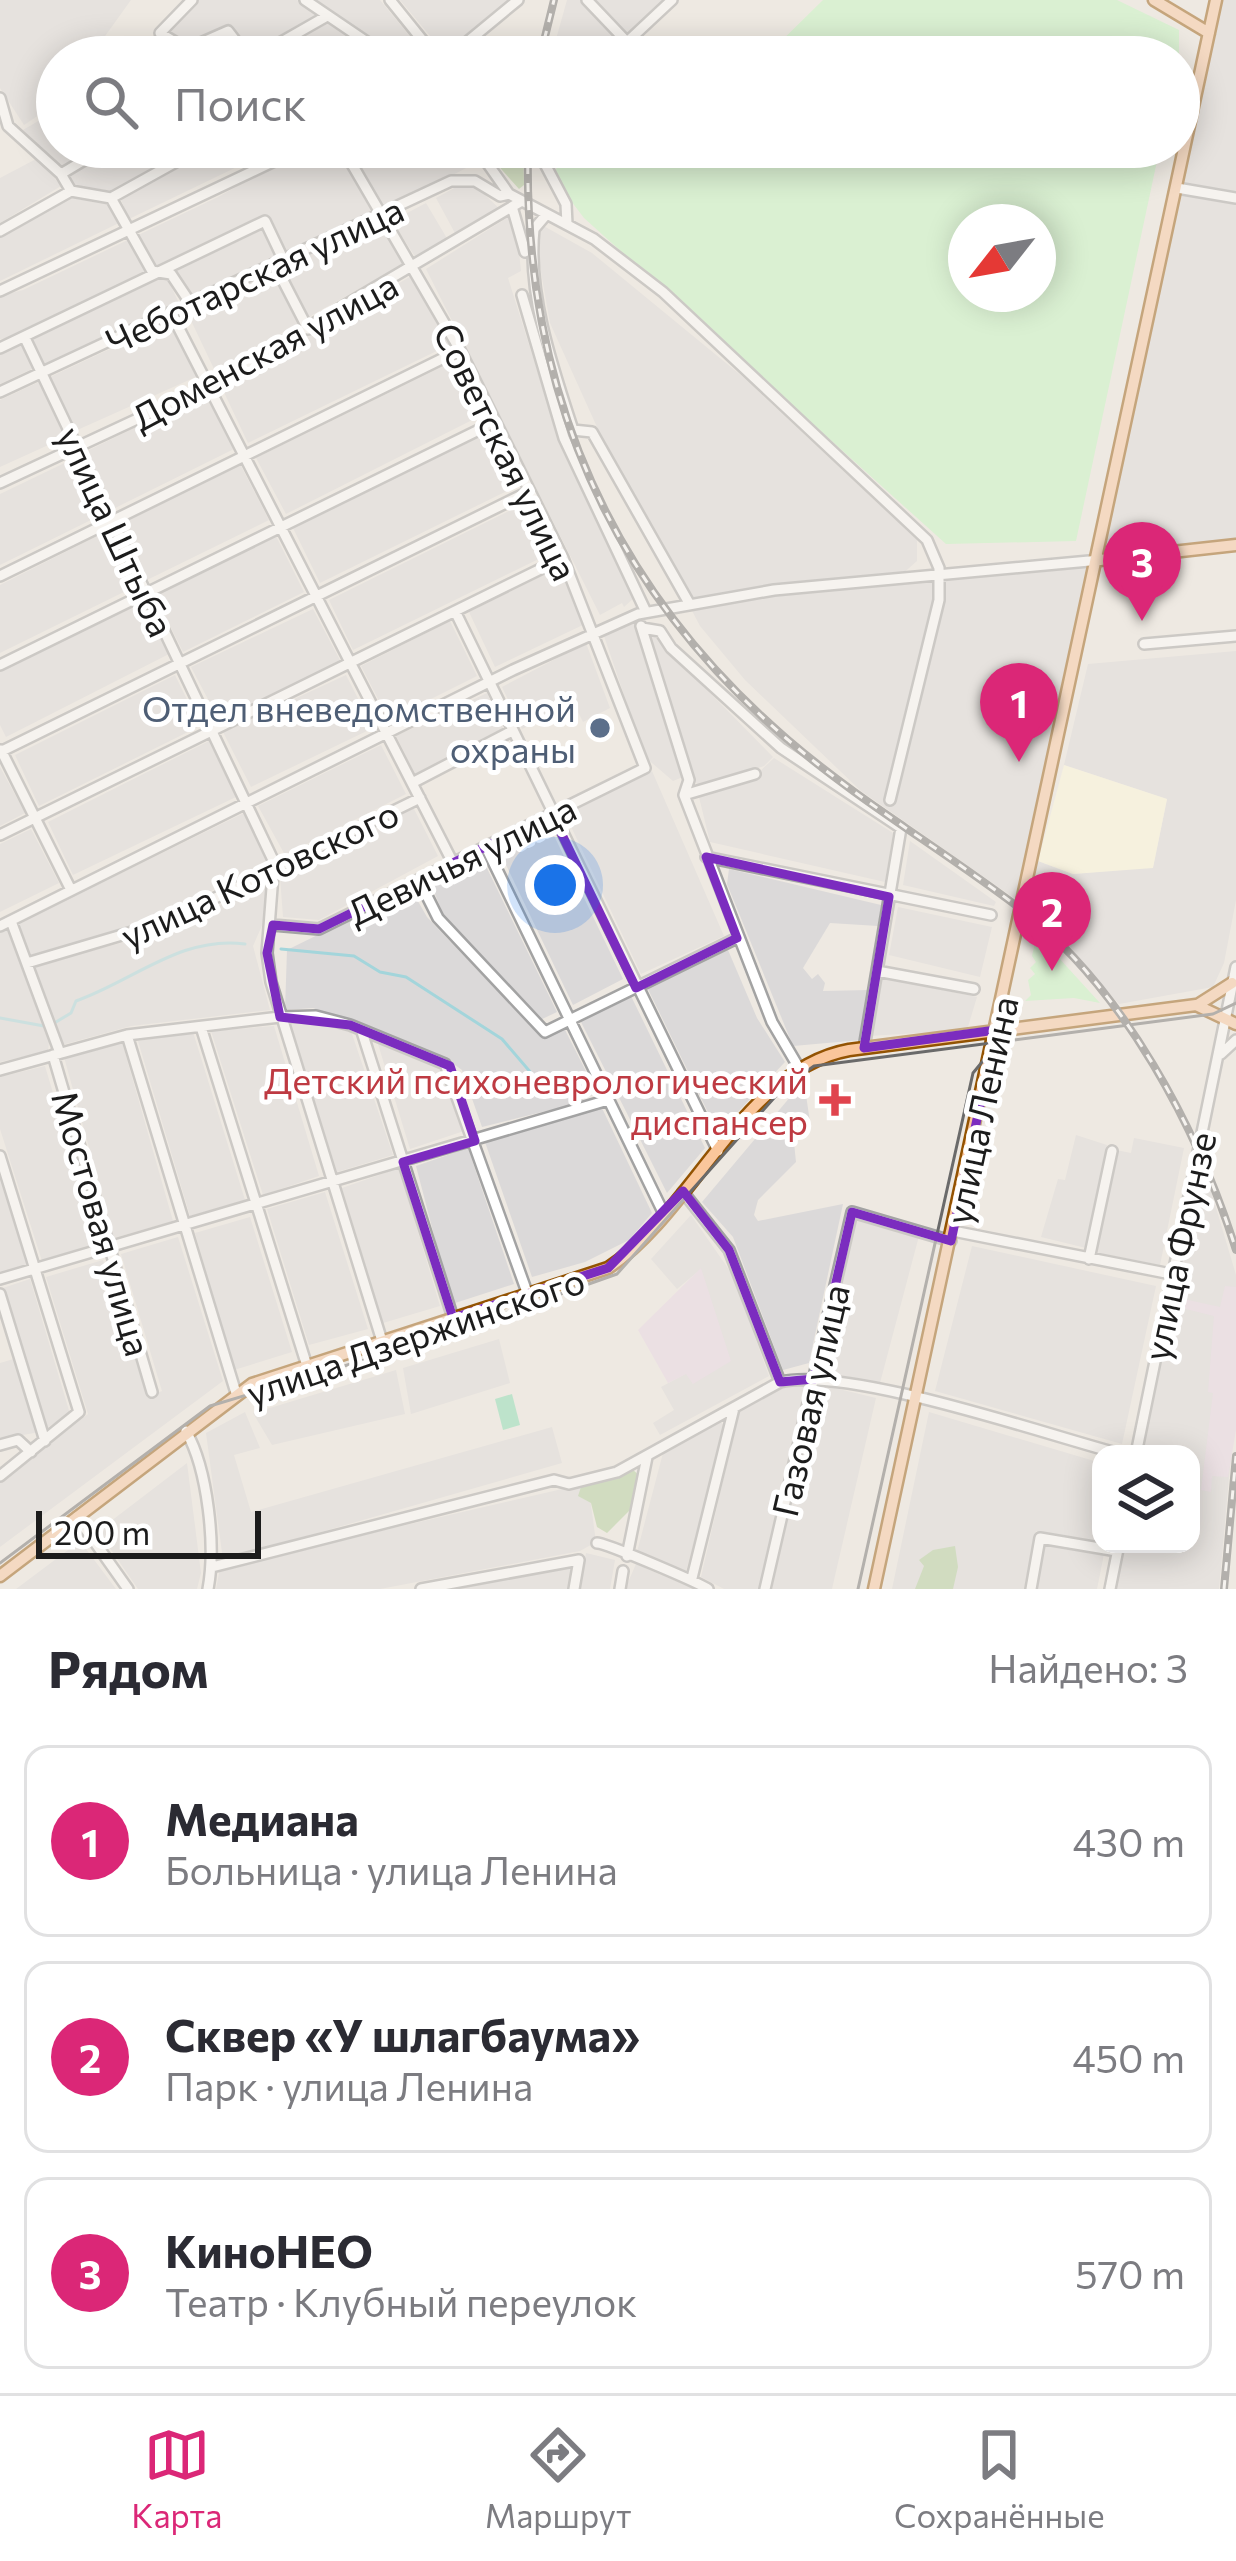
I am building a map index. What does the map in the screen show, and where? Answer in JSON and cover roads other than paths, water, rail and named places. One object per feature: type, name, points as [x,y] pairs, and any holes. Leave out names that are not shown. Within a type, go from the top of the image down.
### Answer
[{"type":"main road","name":"улица Ленина","points":[[1200,77],[1216,0]]},
{"type":"main road","points":[[1151,1],[1209,33]]},
{"type":"main road","name":"улица Ленина","points":[[874,1589],[1181,168]]},
{"type":"main road","points":[[1100,560],[1236,545]]},
{"type":"main road","points":[[1196,1005],[1212,1000],[1232,983]]},
{"type":"main road","name":"улица Дзержинского","points":[[0,1576],[236,1394],[307,1366],[608,1268],[799,1069],[820,1057],[1196,1005],[1232,1020]]},
{"type":"street","points":[[165,36],[160,33],[192,0]]},
{"type":"street","points":[[305,0],[357,36]]},
{"type":"street","points":[[390,0],[419,36]]},
{"type":"street","points":[[474,36],[518,0]]},
{"type":"street","points":[[587,0],[621,36]]},
{"type":"street","points":[[633,36],[672,0]]},
{"type":"street","points":[[297,36],[327,16]]},
{"type":"street","points":[[0,98],[4,130],[36,155]]},
{"type":"street","points":[[53,168],[71,191]]},
{"type":"street","points":[[61,174],[71,168]]},
{"type":"street","points":[[0,231],[71,191],[111,198],[165,168]]},
{"type":"street","points":[[0,291],[261,168]]},
{"type":"street","name":"Советская улица","points":[[354,168],[460,350],[563,558],[645,768]]},
{"type":"street","points":[[491,168],[517,206],[525,252]]},
{"type":"street","points":[[547,168],[567,207],[567,224]]},
{"type":"street","name":"Чеботарская улица","points":[[0,392],[454,180],[509,194]]},
{"type":"street","points":[[1177,188],[1236,198]]},
{"type":"street","points":[[111,198],[152,271],[171,274],[190,304]]},
{"type":"street","points":[[517,206],[567,224],[663,292],[920,532],[940,573],[939,600],[890,800]]},
{"type":"street","name":"Доменская улица","points":[[0,483],[208,386],[517,206]]},
{"type":"street","points":[[546,214],[534,229],[534,260],[550,353],[573,430],[592,432],[689,603]]},
{"type":"street","points":[[0,348],[266,221],[308,329]]},
{"type":"street","points":[[522,295],[564,438],[642,613],[642,628],[688,780],[684,795],[706,857],[772,1022],[799,1069]]},
{"type":"street","points":[[170,313],[453,863]]},
{"type":"street","name":"улица Штыба","points":[[25,338],[274,869],[273,925],[267,953],[280,1017],[382,1341]]},
{"type":"street","points":[[0,576],[460,350]]},
{"type":"street","points":[[0,665],[495,422]]},
{"type":"street","points":[[71,890],[1,750],[528,492]]},
{"type":"street","points":[[0,835],[563,558]]},
{"type":"street","points":[[5,923],[386,732],[642,613],[689,603],[940,573],[1100,560]]},
{"type":"street","points":[[455,611],[718,1151]]},
{"type":"street","points":[[642,628],[660,632],[671,648],[781,748],[901,828],[864,1048]]},
{"type":"street","points":[[1144,644],[1236,636]]},
{"type":"street","name":"улица Котовского","points":[[412,782],[512,731]]},
{"type":"street","name":"Девичья улица","points":[[273,925],[320,929],[645,768]]},
{"type":"street","points":[[684,795],[755,774]]},
{"type":"street","name":"улица Котовского","points":[[27,963],[135,934],[420,798]]},
{"type":"street","points":[[486,847],[664,1214]]},
{"type":"street","points":[[706,857],[991,915]]},
{"type":"street","points":[[419,880],[439,918],[545,1032],[737,938]]},
{"type":"street","name":"Мостовая улица","points":[[5,923],[27,963],[57,1054],[152,1391]]},
{"type":"street","name":"улица Фрунзе","points":[[1138,1445],[1216,1065],[1232,1020],[1236,968]]},
{"type":"street","points":[[877,970],[974,989]]},
{"type":"street","points":[[1212,1000],[1232,1020]]},
{"type":"street","points":[[0,1070],[127,1035],[316,1016],[446,1064],[528,1295]]},
{"type":"street","points":[[201,1027],[307,1366]]},
{"type":"street","points":[[362,1030],[453,1318]]},
{"type":"street","points":[[127,1035],[236,1394]]},
{"type":"street","points":[[1216,1065],[1225,1046],[1236,1040]]},
{"type":"street","points":[[0,1279],[608,1100]]},
{"type":"street","points":[[1089,1259],[1112,1151]]},
{"type":"street","points":[[0,1156],[79,1412],[0,1476]]},
{"type":"street","points":[[683,1192],[729,1250],[779,1382]]},
{"type":"street","name":"Газовая улица","points":[[766,1589],[852,1212],[952,1236]]},
{"type":"street","points":[[952,1236],[1171,1274]]},
{"type":"street","points":[[0,1294],[45,1441]]},
{"type":"street","points":[[0,1353],[17,1348]]},
{"type":"street","points":[[212,1567],[554,1480],[595,1480],[646,1457],[779,1382],[814,1379],[917,1400],[1092,1447]]},
{"type":"street","points":[[692,1578],[734,1407]]},
{"type":"street","points":[[186,1431],[198,1465],[212,1567],[208,1589]]},
{"type":"street","points":[[0,1445],[18,1439],[31,1452]]},
{"type":"street","points":[[627,1556],[646,1457]]},
{"type":"street","points":[[77,1517],[128,1589]]},
{"type":"street","points":[[1031,1589],[1040,1538],[1092,1545]]},
{"type":"street","points":[[597,1543],[612,1543],[627,1556],[692,1578],[708,1589]]},
{"type":"street","points":[[1110,1589],[1117,1553]]},
{"type":"street","points":[[421,1589],[579,1560],[574,1589]]},
{"type":"street","points":[[620,1589],[623,1571]]},
{"type":"waterway","points":[[56,1022],[71,1013],[76,1001],[179,953],[200,946],[245,944]]},
{"type":"waterway","points":[[281,949],[354,956],[380,972],[406,977],[502,1039],[538,1081]]},
{"type":"waterway","points":[[0,1018],[44,1026]]},
{"type":"tram line","points":[[0,1563],[210,1406],[431,1340],[617,1274],[782,1089],[814,1066],[1213,1014],[1236,1003]]},
{"type":"tram line","points":[[858,1589],[973,1073],[992,1050],[1011,1040]]},
{"type":"railway","points":[[545,36],[554,0]]},
{"type":"railway","points":[[528,168],[530,234],[541,318],[560,397],[588,473],[624,546],[669,614],[724,678],[787,739],[1022,910],[1093,979],[1125,1020],[1178,1110],[1236,1250]]},
{"type":"railway","points":[[1224,1589],[1236,1456]]},
{"type":"place","name":"КиноНЕО","points":[[1142,621]]},
{"type":"place","name":"Отдел вневедомственной охраны","points":[[600,728]]},
{"type":"place","name":"Медиана","points":[[1019,762]]},
{"type":"place","name":"Сквер «У шлагбаума»","points":[[1052,971]]},
{"type":"place","name":"Детский психоневрологический диспансер","points":[[835,1100]]}]
